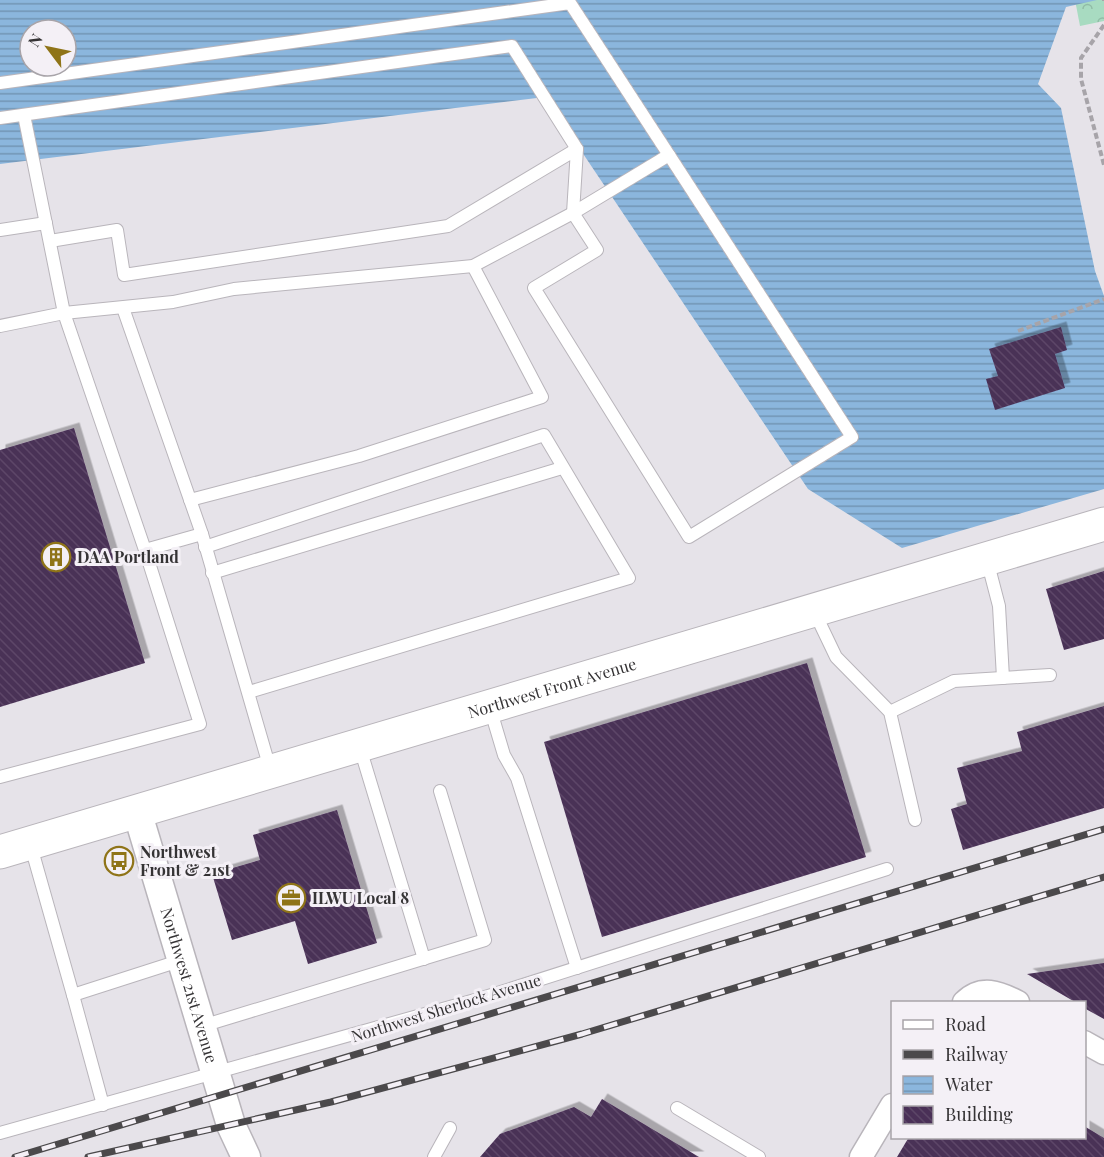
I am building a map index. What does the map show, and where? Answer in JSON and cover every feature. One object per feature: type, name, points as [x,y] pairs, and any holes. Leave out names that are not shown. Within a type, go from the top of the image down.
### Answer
[{"type":"main road","name":"Northwest Front Avenue","points":[[15,848],[1104,524]]},
{"type":"street","name":"Northwest 21st Avenue","points":[[137,812],[231,1125],[246,1157]]},
{"type":"street","points":[[966,1000],[993,991],[1015,1001]]},
{"type":"street","points":[[1086,1043],[1104,1053]]},
{"type":"street","points":[[861,1157],[891,1107]]},
{"type":"lane","points":[[0,83],[570,3],[852,437],[689,537],[534,288],[597,250],[573,213],[577,150],[512,46],[0,118]]},
{"type":"lane","points":[[0,777],[200,724],[145,550],[64,313],[24,115]]},
{"type":"lane","points":[[50,241],[117,230],[124,275],[448,226],[577,150]]},
{"type":"lane","points":[[0,326],[64,313],[123,308],[234,289],[473,266],[573,213],[669,155]]},
{"type":"lane","points":[[0,230],[46,223]]},
{"type":"lane","points":[[190,500],[370,452],[542,397],[473,266]]},
{"type":"lane","points":[[123,308],[202,534],[271,773]]},
{"type":"lane","points":[[205,547],[544,435],[629,578],[249,692]]},
{"type":"lane","points":[[212,573],[562,468]]},
{"type":"lane","points":[[145,550],[202,534]]},
{"type":"lane","points":[[987,559],[999,606],[1003,678]]},
{"type":"lane","points":[[813,609],[836,657],[890,712],[915,820]]},
{"type":"lane","points":[[890,712],[954,681],[1050,675]]},
{"type":"lane","points":[[489,707],[504,755],[517,778],[577,968]]},
{"type":"lane","points":[[359,746],[424,959]]},
{"type":"lane","points":[[202,1026],[485,940],[440,791]]},
{"type":"lane","points":[[15,848],[73,995],[103,1105]]},
{"type":"lane","name":"Northwest Sherlock Avenue","points":[[0,1133],[482,998],[887,869]]},
{"type":"lane","points":[[73,995],[183,960]]},
{"type":"lane","points":[[677,1108],[759,1157]]},
{"type":"lane","points":[[434,1157],[450,1128]]},
{"type":"path","points":[[1104,25],[1081,58],[1080,79],[1104,165]]},
{"type":"path","points":[[1018,332],[1104,299]]},
{"type":"green space","points":[[1075,0],[1104,0],[1104,21],[1080,26]]},
{"type":"water","points":[[0,0],[1097,0],[1066,7],[1038,84],[1061,108],[1095,271],[1104,296],[1104,489],[902,548],[808,489],[545,97],[0,164]]},
{"type":"building","points":[[1061,327],[1067,350],[1055,354],[1065,388],[995,410],[986,379],[998,376],[989,349]]},
{"type":"building","name":"DAA Portland","points":[[74,428],[145,663],[0,707],[0,450]]},
{"type":"building","points":[[1104,571],[1104,639],[1064,650],[1046,589]]},
{"type":"building","points":[[807,663],[866,857],[602,937],[544,742]]},
{"type":"building","points":[[1104,706],[1104,808],[963,850],[951,809],[967,804],[957,768],[1022,751],[1017,732]]},
{"type":"building","name":"ILWU Local 8","points":[[337,810],[377,943],[308,964],[295,921],[232,940],[212,874],[260,860],[253,835]]},
{"type":"building","points":[[1104,963],[1104,1019],[1086,1009],[1086,1001],[1073,1001],[1027,974]]},
{"type":"building","points":[[602,1099],[699,1157],[480,1157],[500,1134],[574,1107],[591,1117]]},
{"type":"building","points":[[1086,1127],[1104,1138],[1104,1157],[897,1157],[908,1139],[1086,1139]]},
{"type":"railway","points":[[15,1157],[1104,829]]},
{"type":"railway","points":[[88,1157],[331,1102],[582,1034],[1104,877]]},
{"type":"place","name":"DAA Portland","points":[[56,557]]},
{"type":"place","name":"Northwest Front & 21st","points":[[119,861]]},
{"type":"place","name":"ILWU Local 8","points":[[291,898]]}]
